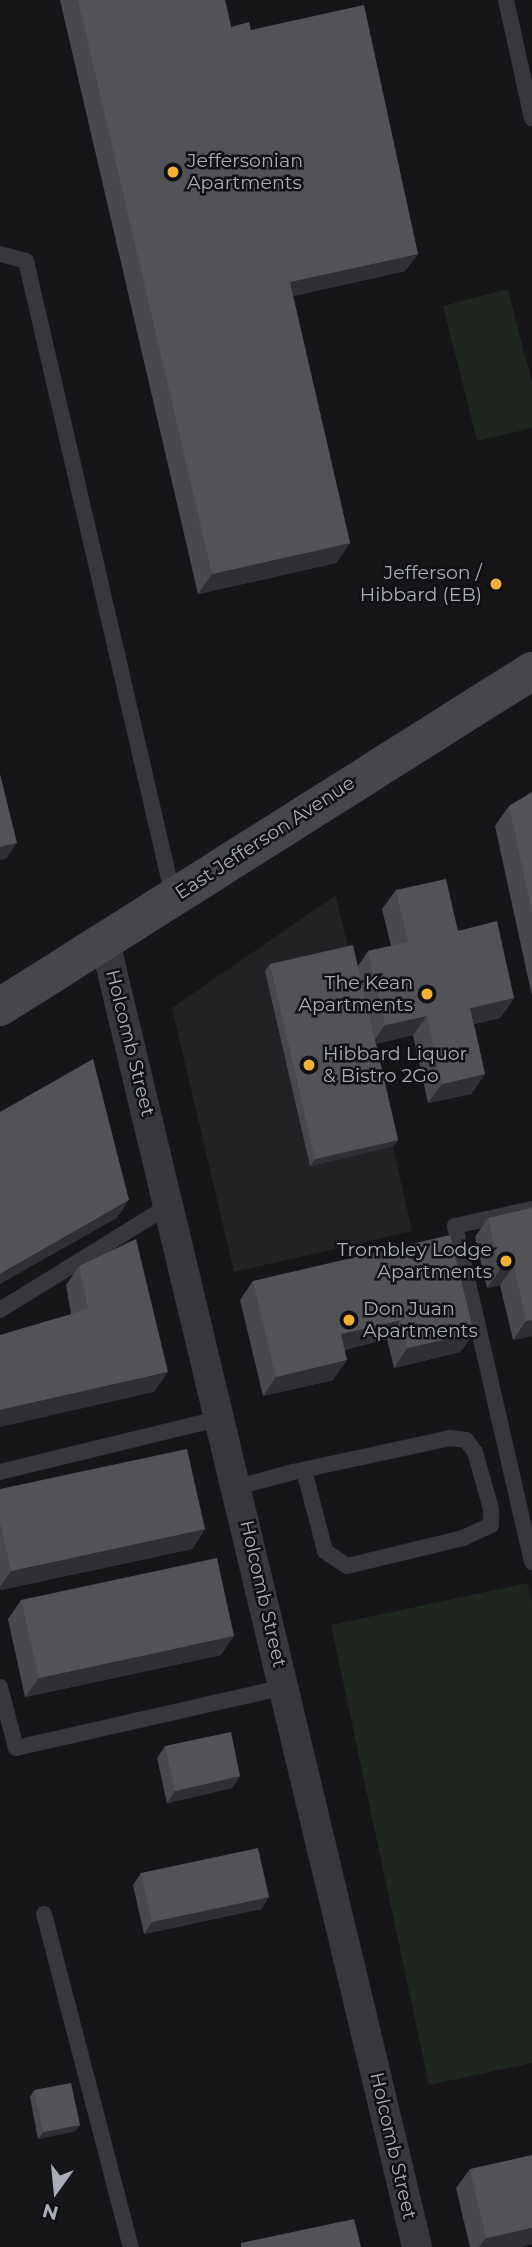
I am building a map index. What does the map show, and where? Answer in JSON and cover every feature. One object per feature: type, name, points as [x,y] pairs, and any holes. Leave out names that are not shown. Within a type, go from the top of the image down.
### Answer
[{"type":"main road","name":"East Jefferson Avenue","points":[[0,1007],[532,671]]},
{"type":"street","name":"Holcomb Street","points":[[105,942],[221,1418],[417,2247]]},
{"type":"lane","points":[[506,0],[532,118]]},
{"type":"lane","points":[[0,254],[26,261],[173,896]]},
{"type":"lane","points":[[0,1310],[170,1205]]},
{"type":"lane","points":[[532,1209],[455,1226],[532,1562]]},
{"type":"lane","points":[[0,1472],[221,1418]]},
{"type":"lane","points":[[237,1487],[304,1470],[450,1438],[466,1440],[475,1452],[491,1509],[491,1525],[463,1538],[347,1566],[325,1551],[304,1470]]},
{"type":"lane","points":[[0,1687],[16,1748],[285,1687]]},
{"type":"lane","points":[[44,1914],[131,2247]]},
{"type":"shaded area","points":[[508,289],[532,383],[532,428],[477,441],[443,306]]},
{"type":"shaded area","points":[[336,895],[412,1231],[234,1272],[172,1008]]},
{"type":"shaded area","points":[[528,1583],[532,1603],[532,2063],[429,2085],[331,1625]]},
{"type":"building","name":"Jeffersonian Apartments","points":[[78,0],[225,0],[350,543],[212,574]]},
{"type":"building","points":[[364,5],[418,254],[290,282],[231,27],[249,22],[251,30]]},
{"type":"building","points":[[0,774],[17,843],[0,847]]},
{"type":"building","points":[[532,792],[532,912],[509,806]]},
{"type":"building","name":"The Kean Apartments","points":[[446,879],[458,931],[497,921],[514,998],[470,1008],[485,1074],[442,1084],[427,1016],[385,1025],[368,951],[408,942],[396,890]]},
{"type":"building","points":[[353,945],[398,1140],[315,1159],[270,964]]},
{"type":"building","points":[[93,1059],[129,1200],[0,1274],[0,1112]]},
{"type":"building","points":[[532,1208],[532,1320],[526,1321],[514,1266],[500,1269],[488,1218]]},
{"type":"building","name":"Don Juan Apartments","points":[[450,1235],[474,1333],[407,1348],[401,1320],[341,1334],[347,1360],[276,1377],[253,1281]]},
{"type":"building","points":[[136,1239],[168,1372],[0,1410],[0,1335],[88,1309],[79,1266]]},
{"type":"building","points":[[187,1449],[205,1529],[11,1571],[0,1522],[0,1489]]},
{"type":"building","points":[[217,1558],[234,1636],[39,1678],[21,1600]]},
{"type":"building","points":[[231,1732],[240,1776],[175,1791],[165,1746]]},
{"type":"building","points":[[258,1848],[269,1897],[152,1922],[141,1873]]},
{"type":"building","points":[[71,2083],[80,2125],[43,2132],[34,2090]]},
{"type":"building","points":[[532,2155],[532,2228],[486,2238],[470,2169]]},
{"type":"building","points":[[354,2219],[361,2247],[241,2247],[241,2243]]},
{"type":"place","name":"Jeffersonian Apartments","points":[[173,172]]},
{"type":"place","name":"Jefferson / Hibbard (EB)","points":[[496,584]]},
{"type":"place","name":"The Kean Apartments","points":[[427,994]]},
{"type":"place","name":"Hibbard Liquor & Bistro 2Go","points":[[309,1065]]},
{"type":"place","name":"Trombley Lodge Apartments","points":[[506,1261]]},
{"type":"place","name":"Don Juan Apartments","points":[[349,1320]]}]
